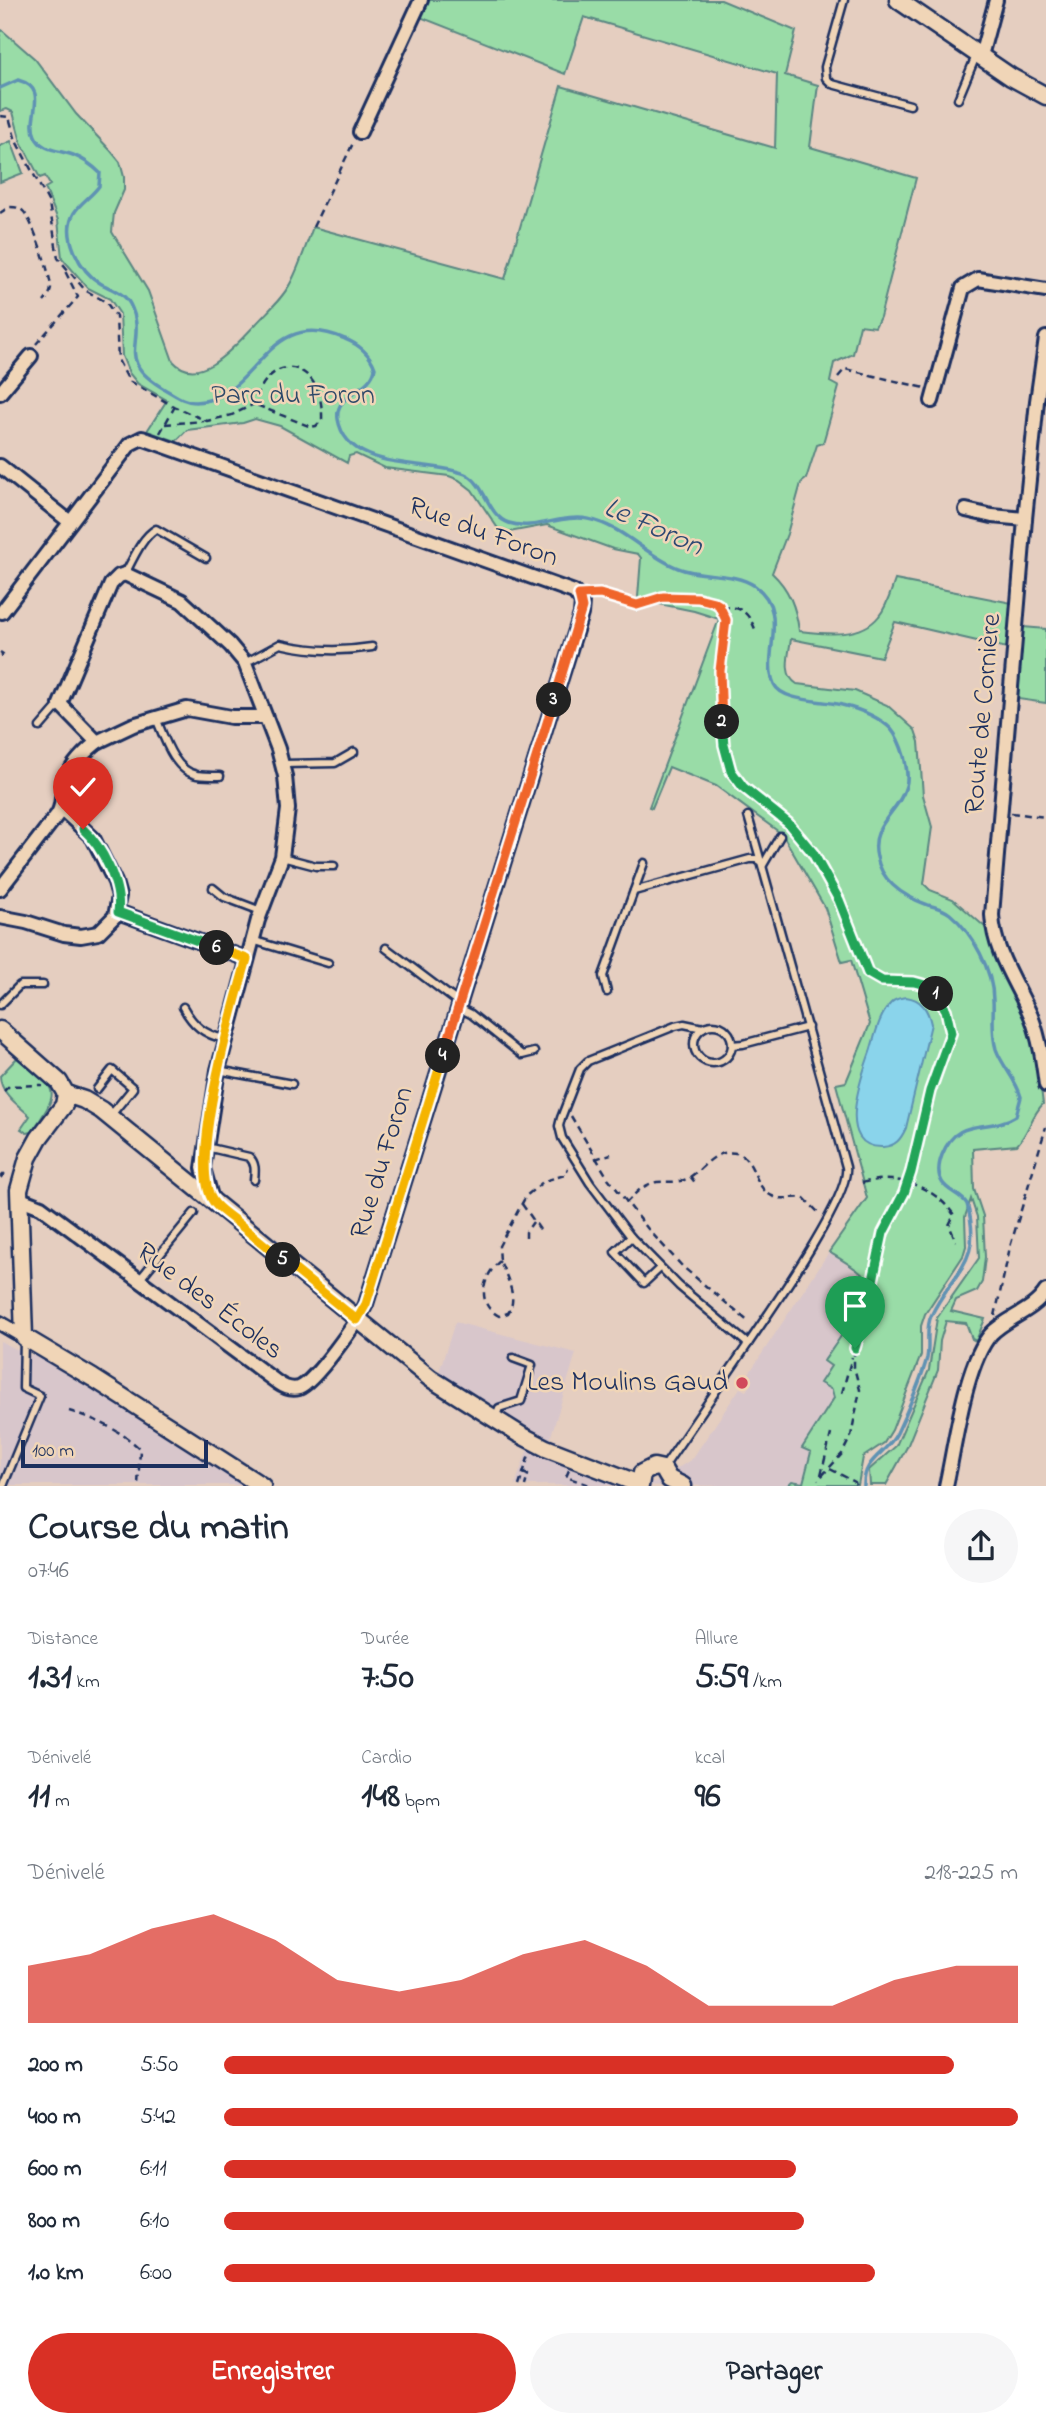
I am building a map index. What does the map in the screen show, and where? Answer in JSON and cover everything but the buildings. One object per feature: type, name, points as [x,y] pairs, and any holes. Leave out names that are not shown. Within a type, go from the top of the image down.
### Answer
[{"type":"street","points":[[360,132],[421,0]]},
{"type":"street","points":[[898,0],[1012,77],[1046,96]]},
{"type":"street","points":[[979,55],[996,0]]},
{"type":"street","points":[[933,396],[963,288],[978,279],[1046,290]]},
{"type":"street","name":"Route de Cornière","points":[[1046,338],[1042,402],[1025,519],[994,811],[992,903],[992,928],[1000,956],[1036,1029],[1046,1086]]},
{"type":"street","points":[[0,393],[31,356]]},
{"type":"street","points":[[2,612],[134,441],[142,438],[155,442]]},
{"type":"street","name":"Rue du Foron","points":[[155,442],[579,595],[582,602],[581,614],[366,1304],[357,1320]]},
{"type":"street","points":[[0,466],[70,522]]},
{"type":"street","points":[[966,510],[1025,519]]},
{"type":"street","points":[[97,742],[60,704],[111,584],[118,576],[125,574],[182,601],[230,645],[245,663],[283,764],[288,809],[282,857],[252,940],[218,1070],[203,1168],[213,1202]]},
{"type":"street","points":[[0,889],[62,809],[66,779],[81,755],[97,742],[133,725],[187,709],[230,716],[265,717]]},
{"type":"street","points":[[0,917],[81,936],[99,933],[118,912],[119,896],[115,882],[93,838],[62,809]]},
{"type":"street","points":[[118,912],[247,959]]},
{"type":"street","points":[[0,1030],[61,1084],[65,1094],[64,1105],[39,1138],[28,1158],[19,1198],[24,1337]]},
{"type":"street","points":[[65,1094],[84,1100],[109,1117],[423,1373],[497,1413],[640,1481]]},
{"type":"street","points":[[184,1178],[198,1174],[203,1168]]},
{"type":"street","name":"Rue des Écoles","points":[[19,1198],[41,1208],[288,1388],[300,1388],[310,1381],[357,1320]]},
{"type":"street","points":[[946,1486],[972,1367],[982,1346],[989,1336],[1035,1304],[1046,1291]]},
{"type":"street","points":[[0,1323],[262,1486]]},
{"type":"street","points":[[497,1413],[534,1441],[566,1457],[640,1481]]},
{"type":"street","points":[[640,1481],[652,1467],[671,1480]]},
{"type":"lane","points":[[844,0],[825,67],[826,78],[832,84],[910,105]]},
{"type":"lane","points":[[958,99],[979,55]]},
{"type":"lane","points":[[125,574],[142,544],[152,530],[156,529],[206,558]]},
{"type":"lane","points":[[245,663],[280,644],[316,650],[351,651],[372,647]]},
{"type":"lane","points":[[40,727],[60,704]]},
{"type":"lane","points":[[156,718],[170,750],[188,772],[219,776]]},
{"type":"lane","points":[[283,764],[335,763],[354,752]]},
{"type":"lane","points":[[671,1480],[748,1344],[815,1242],[847,1174],[748,817]]},
{"type":"lane","points":[[762,864],[780,836]]},
{"type":"lane","points":[[282,857],[316,866],[334,866]]},
{"type":"lane","points":[[634,891],[750,859],[756,859],[762,864]]},
{"type":"lane","points":[[607,992],[603,976],[644,863]]},
{"type":"lane","points":[[213,888],[224,897],[261,911]]},
{"type":"lane","points":[[252,940],[328,963]]},
{"type":"lane","points":[[386,948],[522,1055],[534,1052]]},
{"type":"lane","points":[[0,1005],[20,985],[43,985]]},
{"type":"lane","points":[[183,1007],[191,1021],[205,1032],[225,1039]]},
{"type":"lane","points":[[703,1028],[696,1035],[694,1048],[698,1056],[706,1062],[723,1060],[730,1054],[732,1045],[730,1037],[722,1028],[715,1025],[703,1028],[680,1025],[588,1061],[580,1069],[563,1113],[560,1130],[598,1195],[631,1237],[660,1268],[748,1344]]},
{"type":"lane","points":[[732,1045],[808,1027]]},
{"type":"lane","points":[[97,1089],[112,1070],[133,1088],[109,1117]]},
{"type":"lane","points":[[218,1070],[292,1084]]},
{"type":"lane","points":[[206,1147],[249,1157],[255,1167],[254,1180]]},
{"type":"lane","points":[[139,1280],[194,1213]]},
{"type":"lane","points":[[631,1237],[615,1252],[644,1283],[660,1268]]},
{"type":"lane","points":[[3,1486],[40,1396],[23,1388],[24,1337]]},
{"type":"lane","points":[[497,1413],[521,1402],[533,1365],[513,1357]]},
{"type":"path","points":[[0,116],[9,117],[16,141],[51,207],[57,255],[78,297]]},
{"type":"path","points":[[313,227],[360,132]]},
{"type":"path","points":[[40,185],[46,181]]},
{"type":"path","points":[[0,213],[9,207],[20,208],[34,230],[50,282],[50,292],[44,302]]},
{"type":"path","points":[[63,266],[87,291],[106,302],[116,316],[118,360],[126,378],[138,388],[208,421]]},
{"type":"path","points":[[31,356],[37,342],[78,297],[87,291]]},
{"type":"path","points":[[165,424],[208,421],[232,415],[254,404],[261,386],[268,378],[284,369],[295,368],[308,375],[319,390],[322,419],[316,426],[311,427],[254,404]]},
{"type":"path","points":[[838,377],[845,369],[933,396]]},
{"type":"path","points":[[155,442],[175,407]]},
{"type":"path","points":[[579,595],[600,594],[637,605],[663,597],[698,598],[714,602],[722,608],[726,620],[721,664],[721,715],[724,745],[731,771],[743,787],[788,823],[813,853],[839,900],[868,973],[882,981],[925,985],[937,996],[946,1010],[951,1033],[930,1091],[908,1181],[883,1233],[871,1290],[842,1393]]},
{"type":"path","points":[[722,608],[733,607],[745,612],[755,629]]},
{"type":"path","points":[[0,652],[3,654],[0,657]]},
{"type":"path","points":[[994,811],[1046,817]]},
{"type":"path","points":[[4,1091],[9,1086],[42,1085],[51,1075]]},
{"type":"path","points":[[563,1113],[572,1117],[595,1159],[626,1203],[659,1241],[683,1267],[758,1329]]},
{"type":"path","points":[[989,1336],[1010,1247],[1046,1126]]},
{"type":"path","points":[[500,1261],[490,1269],[484,1286],[487,1302],[494,1314],[499,1316],[508,1313],[513,1303],[510,1286],[500,1261],[499,1246],[535,1186],[567,1174],[572,1153]]},
{"type":"path","points":[[595,1159],[611,1154]]},
{"type":"path","points":[[626,1203],[648,1185],[678,1181],[690,1176],[719,1155],[740,1154],[750,1162],[759,1183],[768,1194],[782,1199],[806,1199],[827,1220]]},
{"type":"path","points":[[690,1176],[696,1184]]},
{"type":"path","points":[[862,1183],[875,1180],[908,1181],[919,1185],[947,1206],[954,1215],[949,1225],[956,1241]]},
{"type":"path","points":[[522,1204],[541,1231]]},
{"type":"path","points":[[526,1238],[526,1232],[533,1222]]},
{"type":"path","points":[[659,1241],[663,1237]]},
{"type":"path","points":[[722,1301],[729,1296]]},
{"type":"path","points":[[813,1486],[848,1443],[860,1390],[853,1360],[855,1348]]},
{"type":"path","points":[[69,1410],[120,1434],[140,1449],[138,1486]]},
{"type":"path","points":[[818,1480],[825,1465],[831,1434]]},
{"type":"path","points":[[519,1486],[534,1441]]},
{"type":"path","points":[[570,1466],[566,1477],[593,1486]]},
{"type":"path","points":[[830,1468],[855,1482],[856,1486]]},
{"type":"path","points":[[523,1473],[528,1475],[525,1486]]},
{"type":"shaded area","points":[[829,1252],[861,1274],[865,1285],[859,1308],[824,1361],[831,1366],[820,1383],[832,1390],[834,1398],[811,1452],[803,1483],[792,1481],[788,1486],[515,1485],[532,1437],[438,1375],[455,1322],[576,1353],[548,1446],[655,1483],[692,1459],[740,1388],[746,1391],[752,1382],[746,1378]]},
{"type":"shaded area","points":[[0,1341],[30,1356],[37,1351],[245,1485],[0,1485]]},
{"type":"green space","name":"Parc du Foron","points":[[421,0],[721,0],[796,31],[785,75],[818,85],[810,147],[916,178],[880,317],[875,327],[860,325],[853,354],[834,363],[830,382],[839,387],[823,443],[817,445],[806,479],[801,483],[787,534],[772,573],[791,599],[799,631],[842,633],[863,628],[882,612],[895,580],[1012,603],[1007,648],[895,622],[881,657],[791,639],[788,670],[797,684],[855,691],[887,705],[915,730],[919,742],[923,795],[932,827],[924,884],[930,890],[953,899],[985,927],[1001,971],[1030,1029],[1043,1104],[1017,1145],[973,1149],[974,1189],[983,1216],[985,1257],[982,1282],[977,1291],[956,1300],[951,1311],[985,1319],[976,1341],[972,1339],[966,1323],[946,1321],[940,1341],[938,1370],[907,1447],[886,1485],[870,1485],[869,1470],[896,1446],[929,1370],[937,1318],[979,1258],[977,1217],[971,1199],[965,1217],[966,1246],[963,1256],[925,1314],[921,1326],[921,1355],[892,1430],[884,1443],[863,1457],[858,1485],[788,1485],[792,1481],[803,1483],[811,1452],[802,1448],[834,1398],[832,1390],[820,1383],[831,1366],[824,1361],[851,1321],[866,1286],[863,1275],[829,1252],[867,1198],[836,1084],[846,1082],[870,1024],[851,960],[842,962],[825,908],[779,832],[716,786],[669,767],[652,808],[649,807],[719,619],[655,603],[637,610],[641,558],[638,554],[613,549],[547,525],[504,533],[499,530],[472,490],[449,476],[385,468],[356,454],[349,456],[347,463],[280,426],[255,419],[187,430],[176,441],[147,431],[167,400],[138,384],[129,373],[122,356],[120,314],[110,299],[88,288],[62,258],[58,220],[45,188],[50,185],[45,176],[40,178],[21,142],[13,112],[7,109],[0,111],[2,30],[35,59],[76,114],[120,162],[124,190],[114,213],[112,232],[148,291],[173,361],[184,369],[195,370],[206,367],[229,352],[280,299],[294,275],[313,227],[505,279],[561,86],[775,148],[777,74],[584,17],[565,74],[415,15]]},
{"type":"green space","points":[[11,141],[23,173],[0,182],[0,146]]},
{"type":"green space","points":[[1023,627],[1046,629],[1046,703],[1018,699]]},
{"type":"green space","points":[[17,1058],[41,1077],[51,1090],[48,1106],[32,1132],[27,1133],[21,1129],[30,1116],[10,1098],[3,1088],[0,1076]]},
{"type":"water","points":[[906,997],[923,1006],[931,1024],[906,1128],[900,1139],[891,1145],[883,1147],[868,1144],[859,1136],[855,1124],[855,1109],[862,1077],[883,1013],[893,1001]]},
{"type":"waterway","name":"Le Foron","points":[[0,88],[18,80],[28,84],[36,97],[33,129],[38,141],[46,147],[80,158],[100,173],[99,186],[74,213],[71,242],[86,270],[100,283],[121,294],[130,304],[135,318],[135,359],[149,379],[180,398],[195,402],[216,398],[234,387],[279,343],[296,334],[318,331],[350,341],[367,354],[375,368],[367,382],[347,398],[338,410],[338,419],[345,436],[357,448],[391,461],[465,474],[478,484],[496,514],[509,523],[528,525],[588,519],[612,528],[678,568],[746,581],[766,596],[771,608],[771,673],[778,690],[794,697],[861,711],[881,721],[896,735],[904,756],[907,783],[877,836],[880,866],[889,882],[896,888],[919,902],[943,909],[974,942],[990,977],[994,1043],[1021,1097],[1016,1116],[995,1124],[965,1129],[956,1134],[942,1155],[939,1168],[942,1182],[967,1204],[972,1240],[969,1254],[931,1316],[927,1358],[917,1387],[897,1433],[867,1469],[864,1486]]},
{"type":"place","name":"Les Moulins Gaud","points":[[742,1383]]},
{"type":"route","points":[[83,829],[93,838],[115,882],[119,896],[118,912],[247,959],[218,1070],[203,1168],[208,1188],[213,1202],[357,1320],[366,1304],[575,632],[582,608],[579,595],[600,594],[637,605],[667,597],[698,598],[714,602],[722,608],[726,620],[721,657],[720,702],[724,745],[731,771],[743,787],[788,823],[813,853],[839,900],[868,973],[882,981],[925,985],[942,1003],[950,1026],[949,1042],[930,1091],[911,1172],[904,1193],[883,1233],[855,1348]]}]
